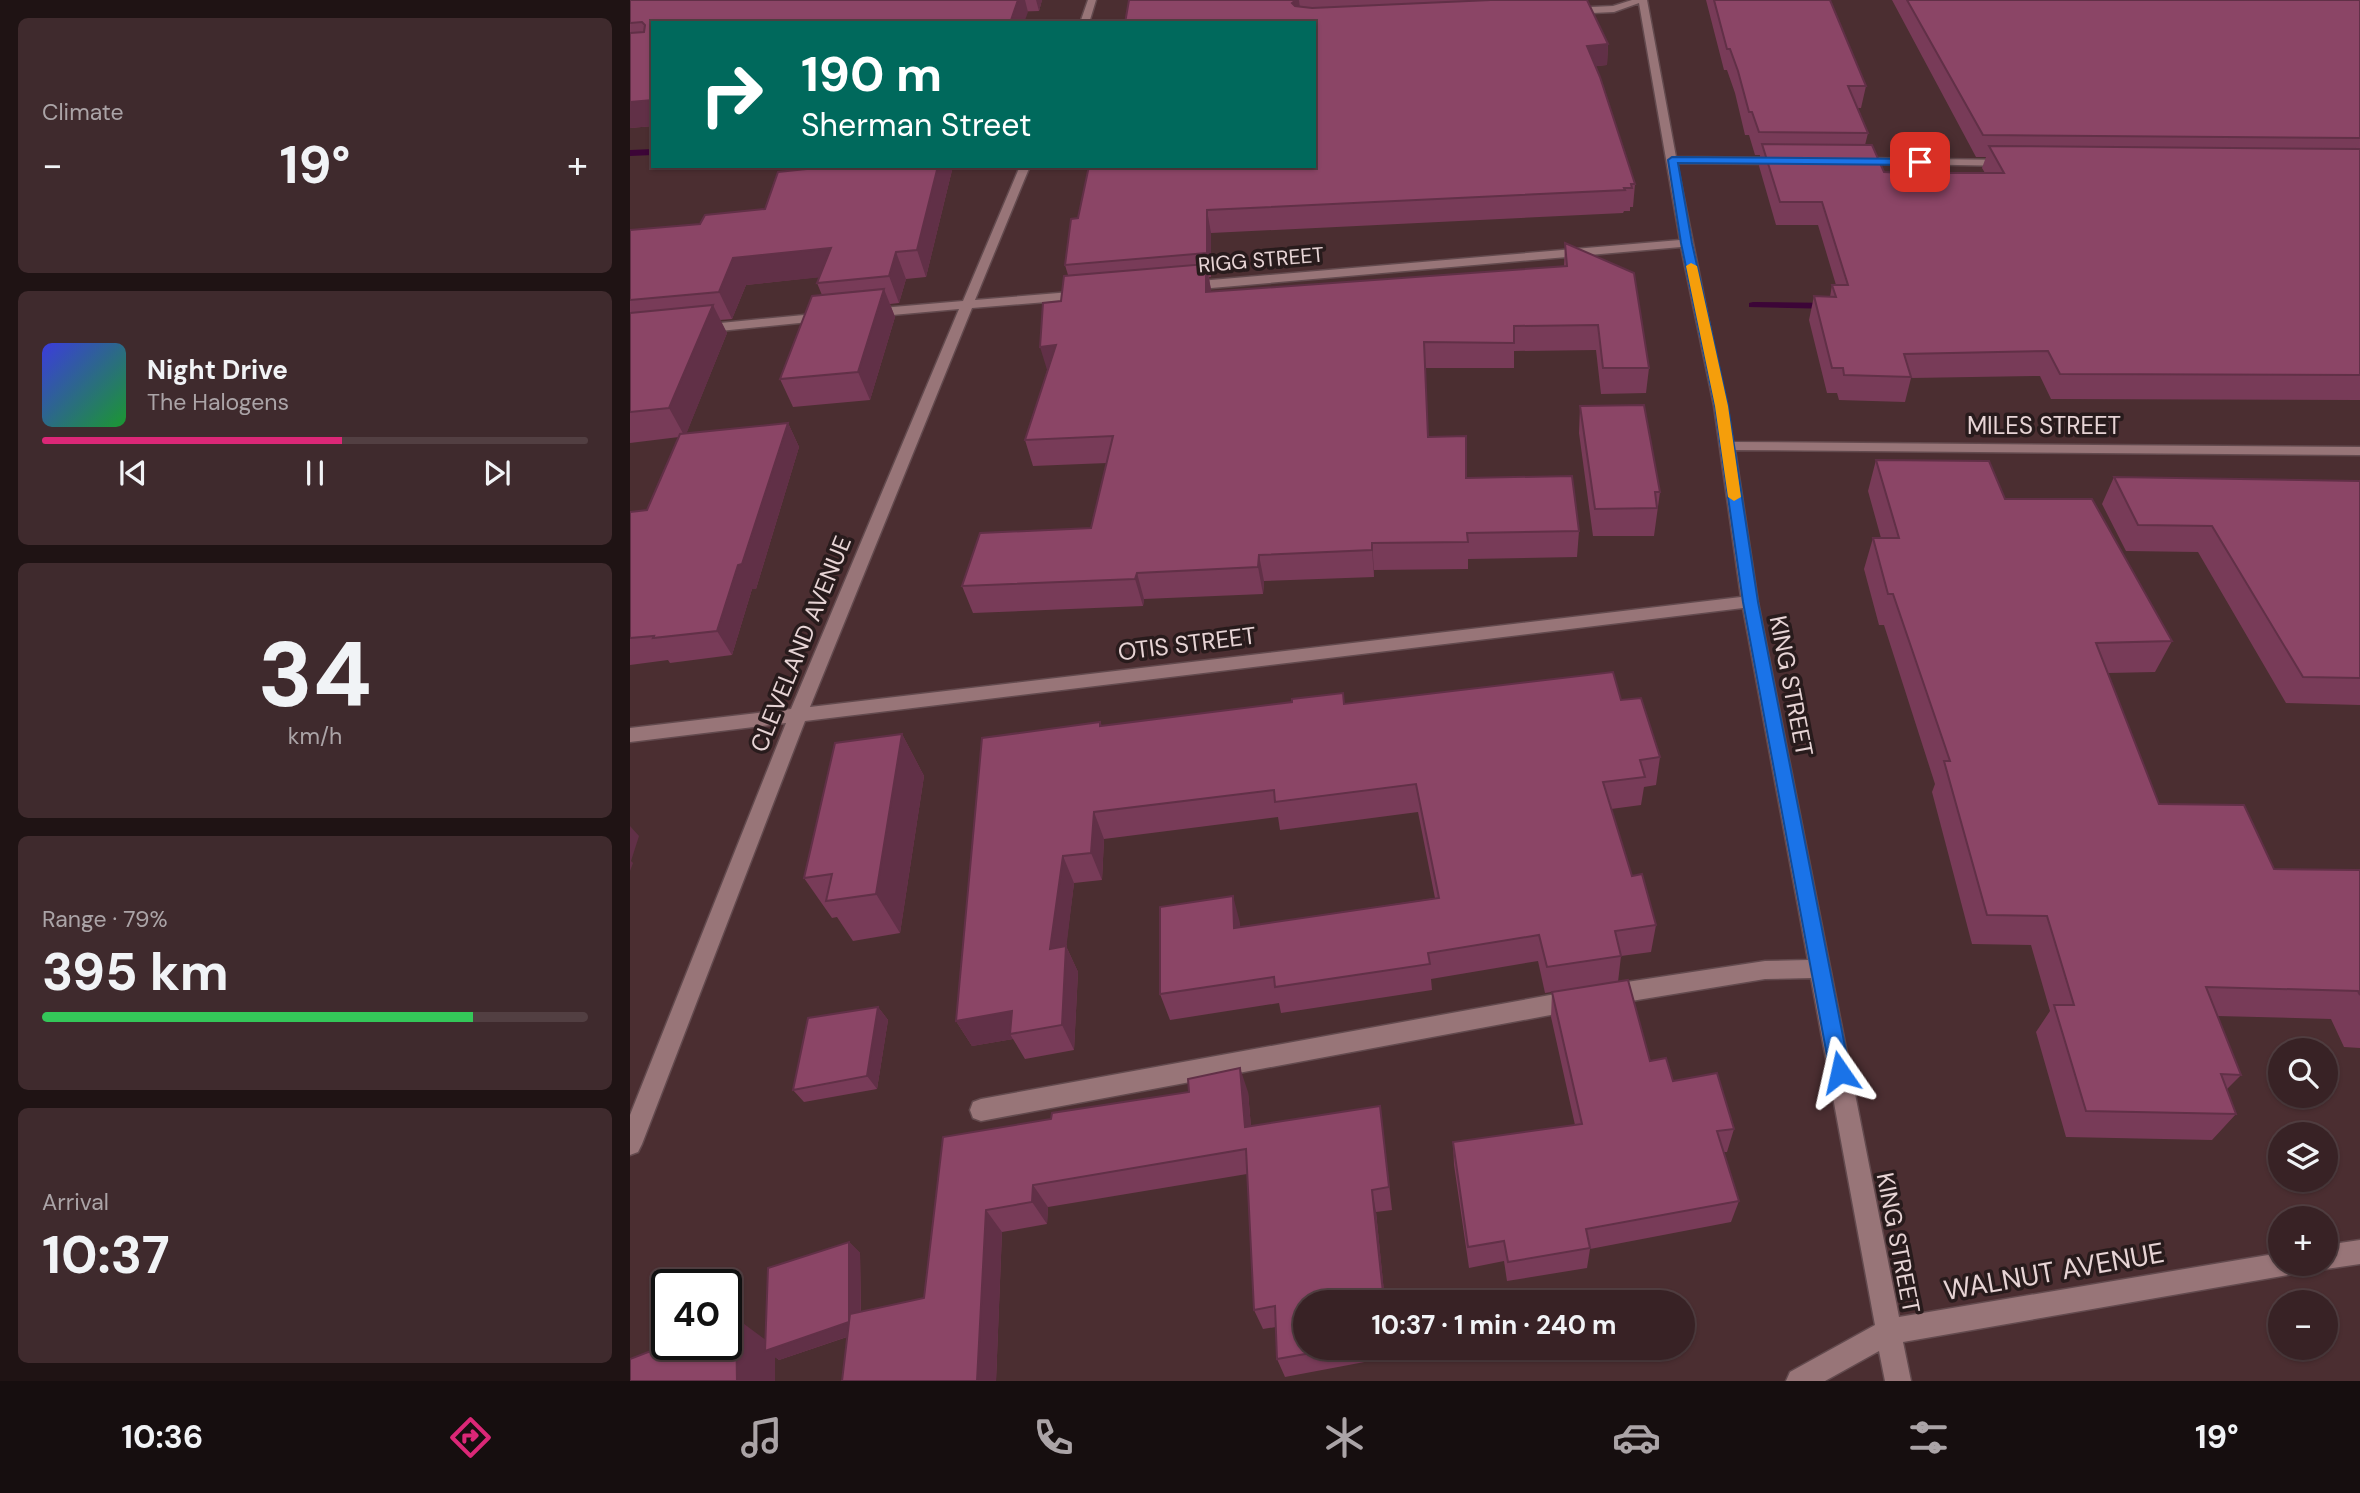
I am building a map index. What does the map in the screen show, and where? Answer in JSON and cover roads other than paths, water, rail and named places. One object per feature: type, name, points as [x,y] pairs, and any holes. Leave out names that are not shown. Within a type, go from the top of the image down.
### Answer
[{"type":"street","points":[[1085,21],[1092,0]]},
{"type":"street","points":[[1560,11],[1614,9],[1642,0]]},
{"type":"street","name":"KING STREET","points":[[1642,0],[1686,243],[1721,406],[1750,602],[1898,1381]]},
{"type":"street","points":[[1672,160],[1796,161]]},
{"type":"street","points":[[1851,161],[2016,163]]},
{"type":"street","name":"CLEVELAND AVENUE","points":[[630,1144],[799,713],[1024,168]]},
{"type":"street","name":"RIGG STREET","points":[[1173,287],[1686,243]]},
{"type":"street","points":[[860,314],[1103,293]]},
{"type":"street","points":[[684,330],[833,316]]},
{"type":"street","name":"MILES STREET","points":[[1727,446],[2360,451]]},
{"type":"street","name":"OTIS STREET","points":[[630,735],[1750,602]]},
{"type":"street","points":[[981,1110],[1488,1014],[1765,970],[1820,969]]},
{"type":"street","points":[[2338,1255],[2360,1252]]},
{"type":"street","name":"WALNUT AVENUE","points":[[1799,1381],[1890,1331],[2268,1268]]},
{"type":"waterway","points":[[630,153],[651,152]]},
{"type":"waterway","points":[[1753,305],[1834,306]]}]
